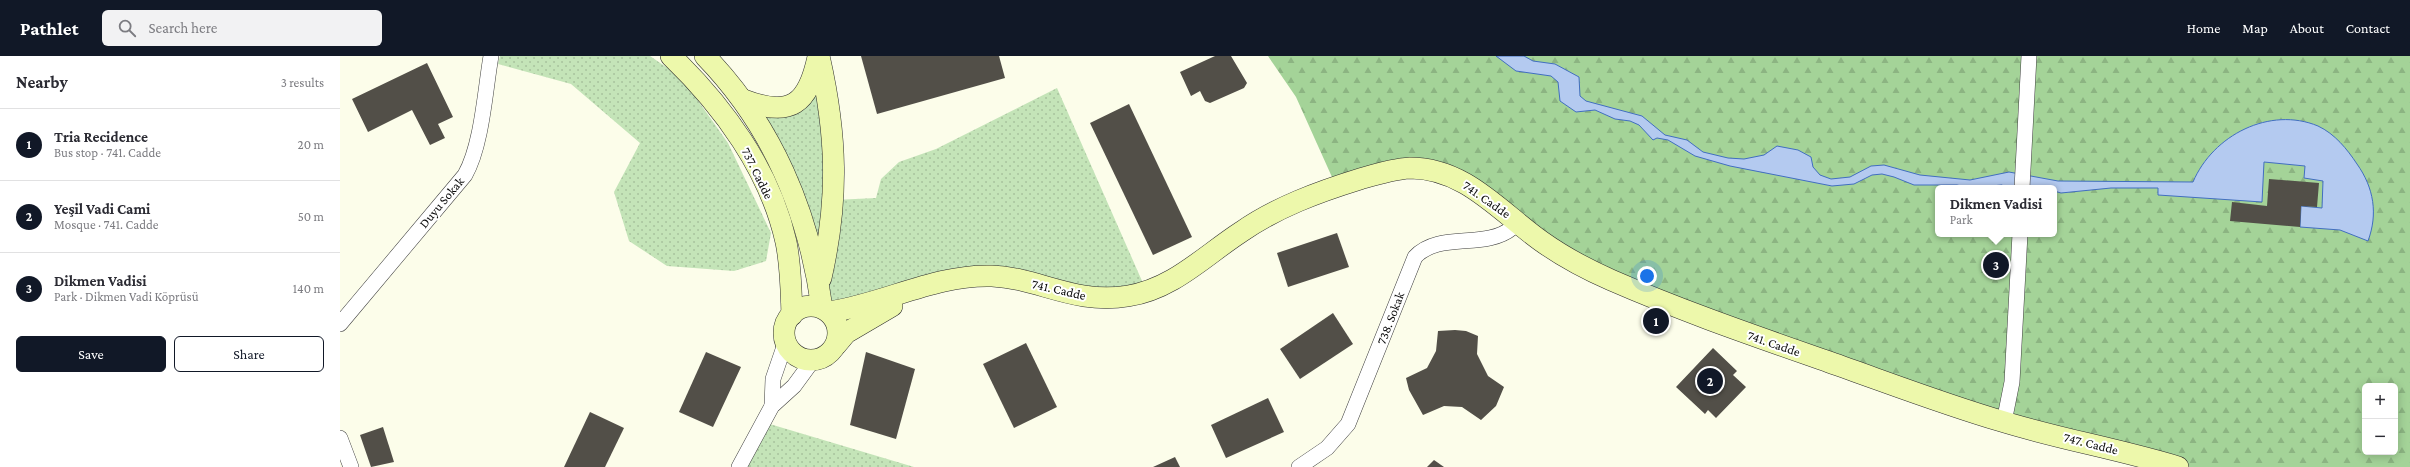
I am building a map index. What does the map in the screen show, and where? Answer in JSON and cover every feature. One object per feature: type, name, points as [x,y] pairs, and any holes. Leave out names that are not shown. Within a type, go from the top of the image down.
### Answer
[{"type":"street","name":"Duyu Sokak","points":[[340,324],[468,169],[475,147],[491,56]]},
{"type":"street","name":"737. Cadde","points":[[671,56],[700,84],[727,118],[759,172],[779,218],[786,242],[792,315],[786,324],[786,341]]},
{"type":"street","name":"737. Cadde","points":[[705,56],[744,100],[768,140],[790,188],[808,237],[825,310],[838,327],[836,345]]},
{"type":"street","points":[[744,100],[775,109],[791,105],[804,96],[813,80],[818,56]]},
{"type":"street","points":[[818,56],[830,117],[835,192],[831,226],[819,287]]},
{"type":"street","points":[[2022,185],[2029,56]]},
{"type":"street","name":"741. Cadde","points":[[825,310],[854,308],[946,280],[972,276],[995,276],[1021,280],[1074,296],[1129,296],[1178,277],[1238,234],[1267,216],[1336,186],[1393,170],[1429,170],[1457,179],[1481,192],[1542,242],[1595,273],[1669,305],[2004,422]]},
{"type":"street","name":"738. Sokak","points":[[1299,467],[1327,448],[1348,424],[1415,257],[1421,250],[1433,244],[1463,242],[1502,233],[1512,228],[1515,219]]},
{"type":"street","points":[[2004,422],[2012,382],[2020,237]]},
{"type":"street","name":"741. Cadde","points":[[836,345],[846,333],[857,325],[916,290]]},
{"type":"street","points":[[792,315],[804,307],[825,310]]},
{"type":"street","points":[[786,341],[796,355],[814,360]]},
{"type":"street","points":[[772,406],[773,379],[786,341]]},
{"type":"street","points":[[739,467],[772,406],[794,386],[814,360],[830,352],[836,345]]},
{"type":"street","name":"747. Cadde","points":[[2004,422],[2136,454],[2178,467]]},
{"type":"street","points":[[340,438],[351,467]]},
{"type":"green space","points":[[500,56],[650,56],[682,78],[728,143],[771,233],[766,261],[734,271],[667,266],[629,241],[614,192],[640,143],[571,84],[498,64]]},
{"type":"green space","points":[[818,56],[834,200],[876,198],[881,179],[899,162],[936,149],[1057,88],[1146,290],[1129,296],[995,276],[829,312],[762,107],[791,105]]},
{"type":"green space","points":[[1268,56],[2410,56],[2410,467],[2178,467],[1669,305],[1443,173],[1336,186],[1296,97]]},
{"type":"green space","points":[[763,422],[914,467],[739,467]]},
{"type":"water","points":[[1496,56],[1524,56],[1533,61],[1555,64],[1579,77],[1580,96],[1586,101],[1642,116],[1665,135],[1687,140],[1703,152],[1728,158],[1744,159],[1764,155],[1777,146],[1798,150],[1811,157],[1813,167],[1820,175],[1831,179],[1850,177],[1871,166],[1884,165],[1920,175],[1970,180],[2009,172],[2058,181],[2193,182],[2202,165],[2214,151],[2229,138],[2245,129],[2263,123],[2281,120],[2300,121],[2324,129],[2345,147],[2363,173],[2371,192],[2373,201],[2373,221],[2368,241],[2340,230],[2300,227],[2301,206],[2322,208],[2323,181],[2304,178],[2305,166],[2264,162],[2262,202],[2158,195],[2158,188],[2111,188],[2061,193],[2057,192],[2057,185],[1914,185],[1882,174],[1872,175],[1854,184],[1832,186],[1730,166],[1695,156],[1668,140],[1657,138],[1653,140],[1639,125],[1630,121],[1615,119],[1595,110],[1576,112],[1560,101],[1558,82],[1551,76],[1516,71]]},
{"type":"building","points":[[861,56],[999,56],[1005,78],[877,114]]},
{"type":"building","points":[[1215,56],[1231,56],[1247,83],[1244,88],[1210,103],[1205,101],[1200,91],[1191,96],[1180,72]]},
{"type":"building","points":[[427,63],[453,117],[438,124],[445,138],[430,145],[412,110],[368,132],[352,99]]},
{"type":"building","points":[[1129,104],[1192,237],[1153,255],[1090,123]]},
{"type":"building","points":[[2269,179],[2319,183],[2317,207],[2301,206],[2300,227],[2230,221],[2232,202],[2267,206]]},
{"type":"building","points":[[1337,233],[1349,267],[1288,287],[1277,253]]},
{"type":"building","points":[[1333,313],[1353,344],[1300,379],[1280,349]]},
{"type":"building","points":[[1438,331],[1466,331],[1478,336],[1477,354],[1488,376],[1504,387],[1496,406],[1481,420],[1462,407],[1444,406],[1423,415],[1409,390],[1406,378],[1427,368],[1436,351]]},
{"type":"building","points":[[1026,343],[1057,407],[1014,428],[983,364]]},
{"type":"building","points":[[1713,348],[1737,371],[1733,375],[1746,387],[1716,418],[1708,410],[1705,414],[1676,387]]},
{"type":"building","points":[[706,352],[741,367],[713,427],[679,412]]},
{"type":"building","points":[[866,352],[915,369],[896,439],[850,425]]},
{"type":"building","points":[[1268,398],[1284,432],[1226,458],[1211,425]]},
{"type":"building","points":[[590,412],[624,428],[605,467],[564,467]]},
{"type":"building","points":[[383,427],[394,462],[371,467],[360,435]]},
{"type":"building","points":[[1175,457],[1180,467],[1153,467]]},
{"type":"building","points":[[1434,460],[1444,467],[1427,467]]},
{"type":"place","name":"Dikmen Vadisi","points":[[1996,265]]},
{"type":"place","name":"Tria Recidence","points":[[1656,321]]},
{"type":"place","name":"Yeşil Vadi Cami","points":[[1710,381]]}]
